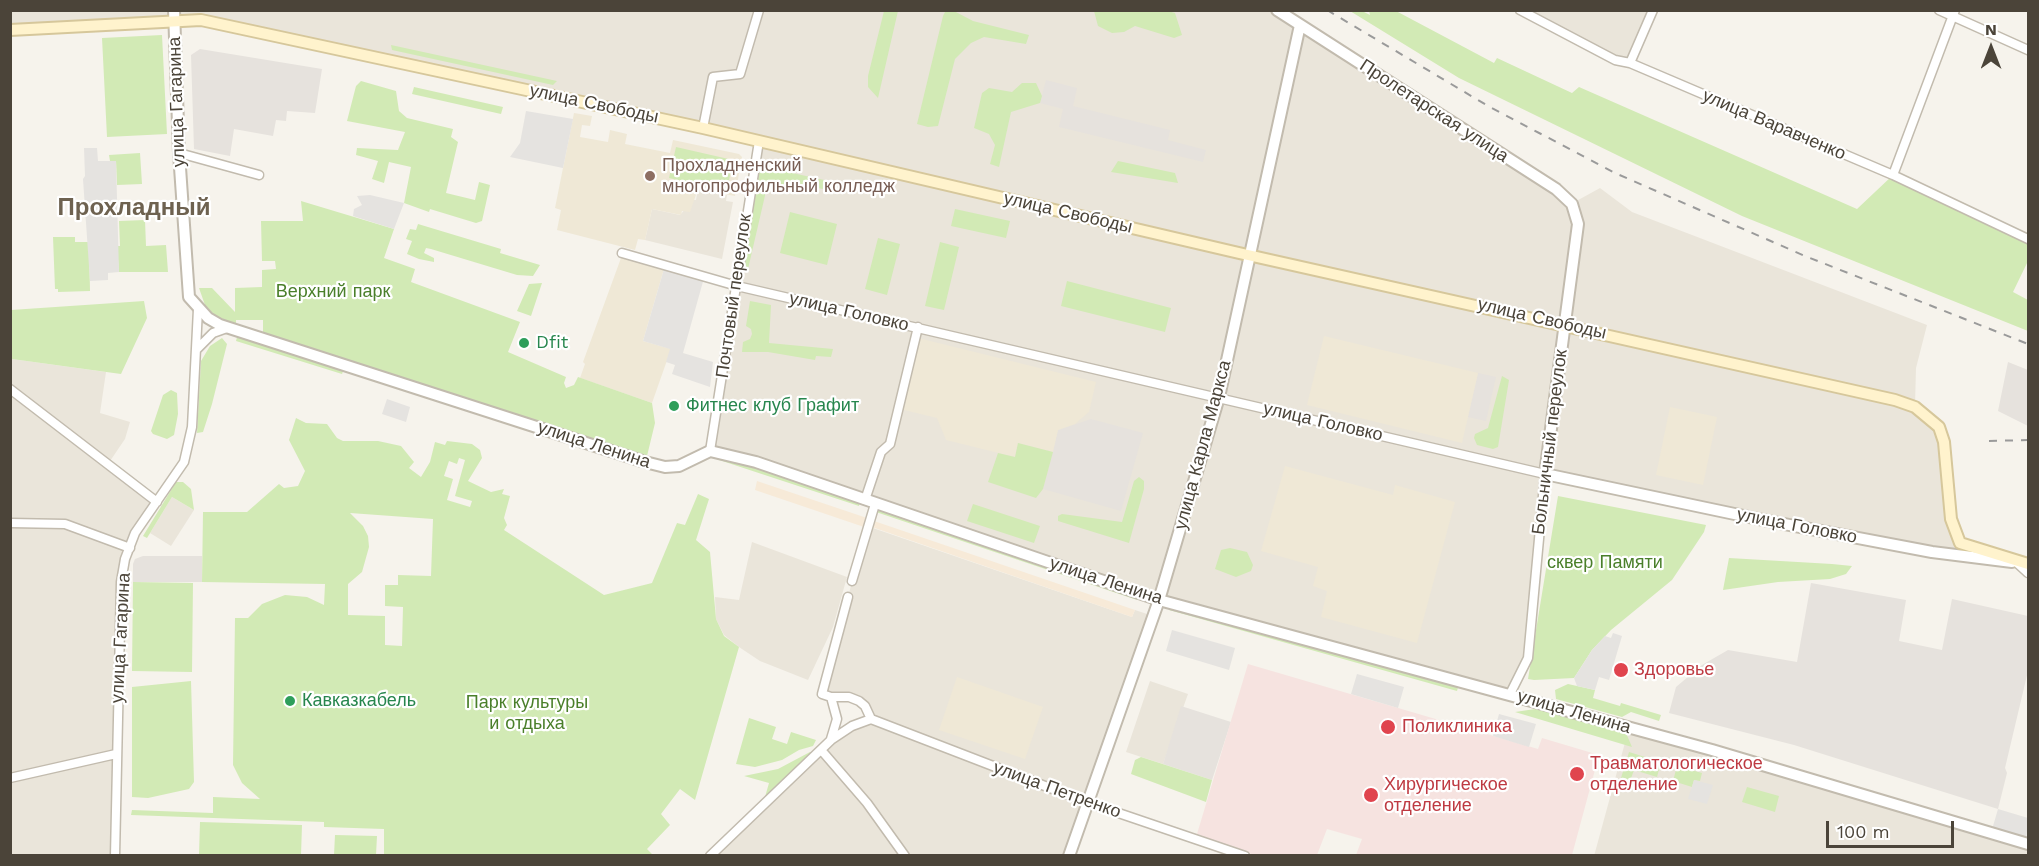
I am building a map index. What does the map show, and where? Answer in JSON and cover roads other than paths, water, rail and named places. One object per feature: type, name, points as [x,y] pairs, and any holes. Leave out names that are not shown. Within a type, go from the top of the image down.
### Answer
[{"type":"main road","name":"улица Свободы","points":[[10,30],[174,16],[201,20],[703,128],[1250,255],[1563,324],[1915,407],[1931,418],[1941,434],[1951,519],[1960,543],[2016,562]]},
{"type":"main road","name":"улица Головко","points":[[2016,562],[2028,564]]},
{"type":"street","points":[[703,128],[713,77],[740,74],[759,10]]},
{"type":"street","name":"Пролетарская улица","points":[[1277,10],[1556,189],[1572,204],[1578,224]]},
{"type":"street","name":"улица Варавченко","points":[[1520,10],[1615,60],[1630,63],[1893,175],[2028,239]]},
{"type":"street","points":[[1630,63],[1653,10]]},
{"type":"street","points":[[1939,10],[1954,14],[2028,50]]},
{"type":"street","points":[[1893,175],[1954,14]]},
{"type":"street","name":"улица Гагарина","points":[[112,855],[122,582],[135,533],[184,462],[192,427],[198,309],[189,297],[178,153],[174,16]]},
{"type":"street","name":"улица Карла Маркса","points":[[1069,855],[1159,600],[1219,398],[1300,25]]},
{"type":"street","name":"Почтовый переулок","points":[[710,451],[759,141]]},
{"type":"street","points":[[178,153],[259,175]]},
{"type":"street","name":"Больничный переулок","points":[[1510,694],[1528,658],[1545,474],[1578,224]]},
{"type":"street","name":"улица Головко","points":[[622,253],[737,286],[1545,474],[1763,520],[1932,552],[2016,562]]},
{"type":"street","name":"улица Ленина","points":[[198,309],[214,322],[228,328],[645,462],[665,467],[680,466],[710,451],[756,462],[1159,600],[1510,694],[1896,802],[2028,844]]},
{"type":"street","points":[[852,581],[881,452],[890,444],[918,327]]},
{"type":"street","points":[[195,352],[207,337],[228,328]]},
{"type":"street","points":[[10,389],[157,501]]},
{"type":"street","points":[[10,523],[65,524],[130,548]]},
{"type":"street","points":[[2016,562],[2028,573]]},
{"type":"street","points":[[710,855],[831,740],[852,726],[871,719],[865,706],[859,701],[849,697],[831,697],[822,694],[848,597]]},
{"type":"street","points":[[831,697],[837,719],[831,740]]},
{"type":"street","name":"улица Петренко","points":[[871,719],[1089,803],[1245,855]]},
{"type":"street","points":[[822,751],[867,803],[904,855]]},
{"type":"street","points":[[10,778],[116,754]]},
{"type":"railway","points":[[1327,10],[1488,106],[1615,173],[1805,256],[2028,344]]},
{"type":"railway","points":[[1989,441],[2028,440]]},
{"type":"place","name":"Прохладненский многопрофильный колледж","points":[[650,176]]},
{"type":"place","name":"Dfit","points":[[524,343]]},
{"type":"place","name":"Фитнес клуб Графит","points":[[674,406]]},
{"type":"place","name":"Здоровье","points":[[1621,670]]},
{"type":"place","name":"Кавказкабель","points":[[290,701]]},
{"type":"place","name":"Поликлиника","points":[[1388,727]]},
{"type":"place","name":"Травматологическое отделение","points":[[1577,774]]},
{"type":"place","name":"Хирургическое отделение","points":[[1371,795]]},
{"type":"district","name":"Прохладный","points":[[134,208]]},
{"type":"park label","name":"Верхний парк","points":[[333,292]]},
{"type":"park label","name":"сквер Памяти","points":[[1605,563]]},
{"type":"park label","name":"Парк культуры и отдыха","points":[[527,713]]}]
